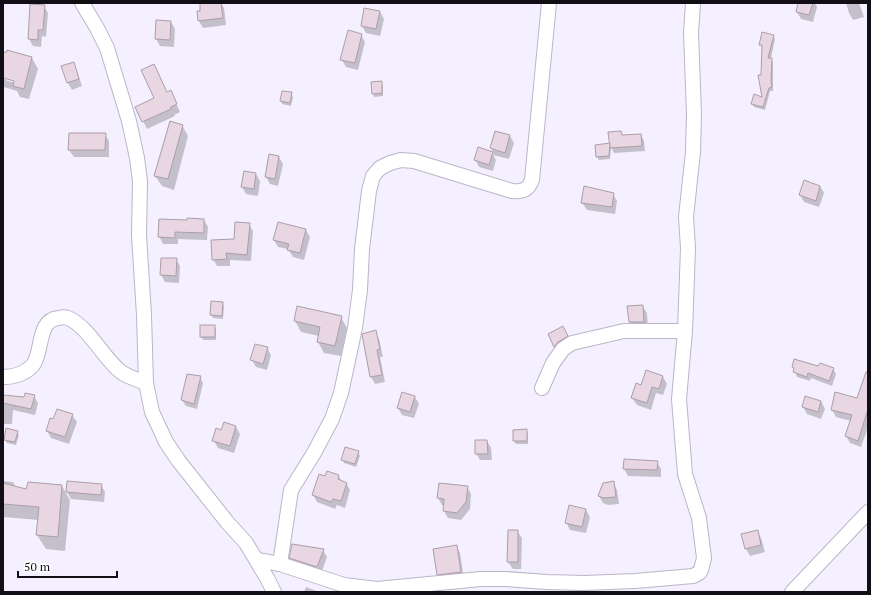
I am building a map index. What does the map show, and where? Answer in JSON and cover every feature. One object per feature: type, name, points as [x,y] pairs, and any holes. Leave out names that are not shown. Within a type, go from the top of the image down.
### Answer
[{"type":"street","points":[[82,3],[107,48],[129,121],[140,181],[139,235],[144,315],[146,383],[152,412],[166,442],[178,460],[227,522],[246,543],[274,592]]},
{"type":"street","points":[[280,564],[291,490],[314,453],[332,419],[341,393],[360,290],[362,248],[373,176],[380,168],[390,163],[401,160],[414,161],[512,190],[520,191],[527,189],[532,180],[549,3]]},
{"type":"street","points":[[257,560],[280,564],[344,585],[377,589],[481,579],[584,583],[636,581],[693,576],[699,573],[703,565],[704,558],[699,518],[685,474],[679,418],[679,399],[685,331],[688,248],[686,217],[693,152],[694,114],[691,33],[693,3]]},
{"type":"street","points":[[3,377],[23,374],[33,364],[49,321],[56,318],[66,317],[83,330],[122,372],[146,383]]},
{"type":"street","points":[[542,388],[553,363],[563,349],[572,343],[624,332],[685,331]]},
{"type":"street","points":[[792,592],[868,512]]},
{"type":"building","points":[[200,3],[221,3],[223,18],[198,21],[197,11],[200,11]]},
{"type":"building","points":[[798,3],[813,3],[809,15],[796,12]]},
{"type":"building","points":[[30,4],[45,5],[43,30],[38,30],[38,40],[28,39]]},
{"type":"building","points":[[364,8],[380,11],[376,29],[361,26]]},
{"type":"building","points":[[156,20],[171,21],[170,40],[155,39]]},
{"type":"building","points":[[348,30],[362,34],[355,63],[340,60]]},
{"type":"building","points":[[762,32],[774,35],[768,58],[772,58],[772,87],[769,88],[763,107],[751,104],[754,94],[762,97],[758,75],[761,75],[762,45],[759,45]]},
{"type":"building","points":[[7,50],[32,57],[24,89],[13,86],[14,81],[3,78],[3,52],[7,52]]},
{"type":"building","points":[[74,62],[79,79],[67,83],[61,66]]},
{"type":"building","points":[[154,64],[167,92],[171,90],[177,104],[171,107],[171,109],[142,122],[135,107],[154,98],[141,70]]},
{"type":"building","points":[[382,81],[382,93],[372,94],[371,82]]},
{"type":"building","points":[[282,91],[292,92],[290,103],[280,101]]},
{"type":"building","points":[[170,121],[183,125],[168,179],[154,176]]},
{"type":"building","points":[[495,131],[510,135],[505,153],[490,148]]},
{"type":"building","points":[[621,131],[622,135],[641,134],[642,146],[610,148],[608,132]]},
{"type":"building","points":[[69,133],[106,133],[105,150],[68,150]]},
{"type":"building","points":[[610,143],[609,156],[596,157],[595,145]]},
{"type":"building","points":[[478,147],[493,152],[489,165],[474,160]]},
{"type":"building","points":[[269,154],[279,156],[275,179],[265,177]]},
{"type":"building","points":[[244,171],[256,173],[254,189],[241,187]]},
{"type":"building","points":[[804,180],[820,186],[816,201],[799,195]]},
{"type":"building","points":[[584,186],[614,193],[612,207],[581,203]]},
{"type":"building","points":[[187,218],[204,219],[204,233],[175,232],[175,238],[158,237],[159,219],[187,220]]},
{"type":"building","points":[[235,222],[250,223],[247,255],[226,253],[227,259],[212,260],[211,240],[234,239]]},
{"type":"building","points":[[278,222],[306,229],[300,253],[287,250],[289,244],[273,240]]},
{"type":"building","points":[[161,258],[177,258],[176,276],[160,275]]},
{"type":"building","points":[[211,301],[223,302],[222,316],[210,315]]},
{"type":"building","points":[[643,305],[644,322],[629,322],[627,306]]},
{"type":"building","points":[[297,306],[342,316],[335,346],[317,342],[320,327],[294,321]]},
{"type":"building","points":[[200,325],[215,325],[215,337],[200,337]]},
{"type":"building","points":[[563,326],[568,336],[558,342],[554,347],[548,334]]},
{"type":"building","points":[[376,330],[380,349],[377,350],[382,375],[370,377],[362,334]]},
{"type":"building","points":[[255,344],[268,347],[263,364],[250,360]]},
{"type":"building","points":[[794,359],[818,366],[820,363],[834,368],[829,381],[808,373],[807,377],[793,372],[794,368],[792,367]]},
{"type":"building","points":[[646,370],[663,376],[659,389],[652,387],[647,403],[631,398],[636,383],[641,385]]},
{"type":"building","points":[[866,372],[868,372],[868,409],[858,441],[845,436],[852,415],[831,410],[835,392],[857,398]]},
{"type":"building","points":[[187,374],[201,376],[194,404],[181,400]]},
{"type":"building","points":[[402,392],[415,396],[410,412],[397,408]]},
{"type":"building","points":[[25,393],[35,395],[31,409],[3,403],[3,395],[24,397]]},
{"type":"building","points":[[805,396],[821,401],[818,412],[802,407]]},
{"type":"building","points":[[57,409],[73,414],[65,437],[46,431],[50,418],[53,419]]},
{"type":"building","points":[[224,422],[236,426],[230,446],[212,441],[216,428],[221,430]]},
{"type":"building","points":[[6,428],[18,431],[15,442],[4,440]]},
{"type":"building","points":[[527,429],[527,441],[513,441],[513,430]]},
{"type":"building","points":[[475,440],[487,440],[488,454],[475,454]]},
{"type":"building","points":[[345,447],[359,451],[355,464],[341,460]]},
{"type":"building","points":[[624,459],[658,461],[657,470],[623,469]]},
{"type":"building","points":[[327,471],[339,475],[338,479],[347,483],[341,501],[333,499],[331,502],[312,495],[319,474],[325,476]]},
{"type":"building","points":[[67,481],[102,484],[101,495],[66,492]]},
{"type":"building","points":[[614,481],[616,497],[604,498],[598,496],[603,483]]},
{"type":"building","points":[[28,482],[62,485],[58,537],[36,535],[39,507],[3,504],[3,483],[26,489]]},
{"type":"building","points":[[439,483],[468,486],[466,502],[457,513],[443,511],[444,499],[437,498]]},
{"type":"building","points":[[569,505],[586,509],[582,527],[565,523]]},
{"type":"building","points":[[508,530],[518,530],[518,562],[507,562]]},
{"type":"building","points":[[758,530],[761,545],[745,549],[741,534]]},
{"type":"building","points":[[292,544],[324,549],[317,567],[289,558]]},
{"type":"building","points":[[457,545],[461,572],[437,575],[433,549]]}]
